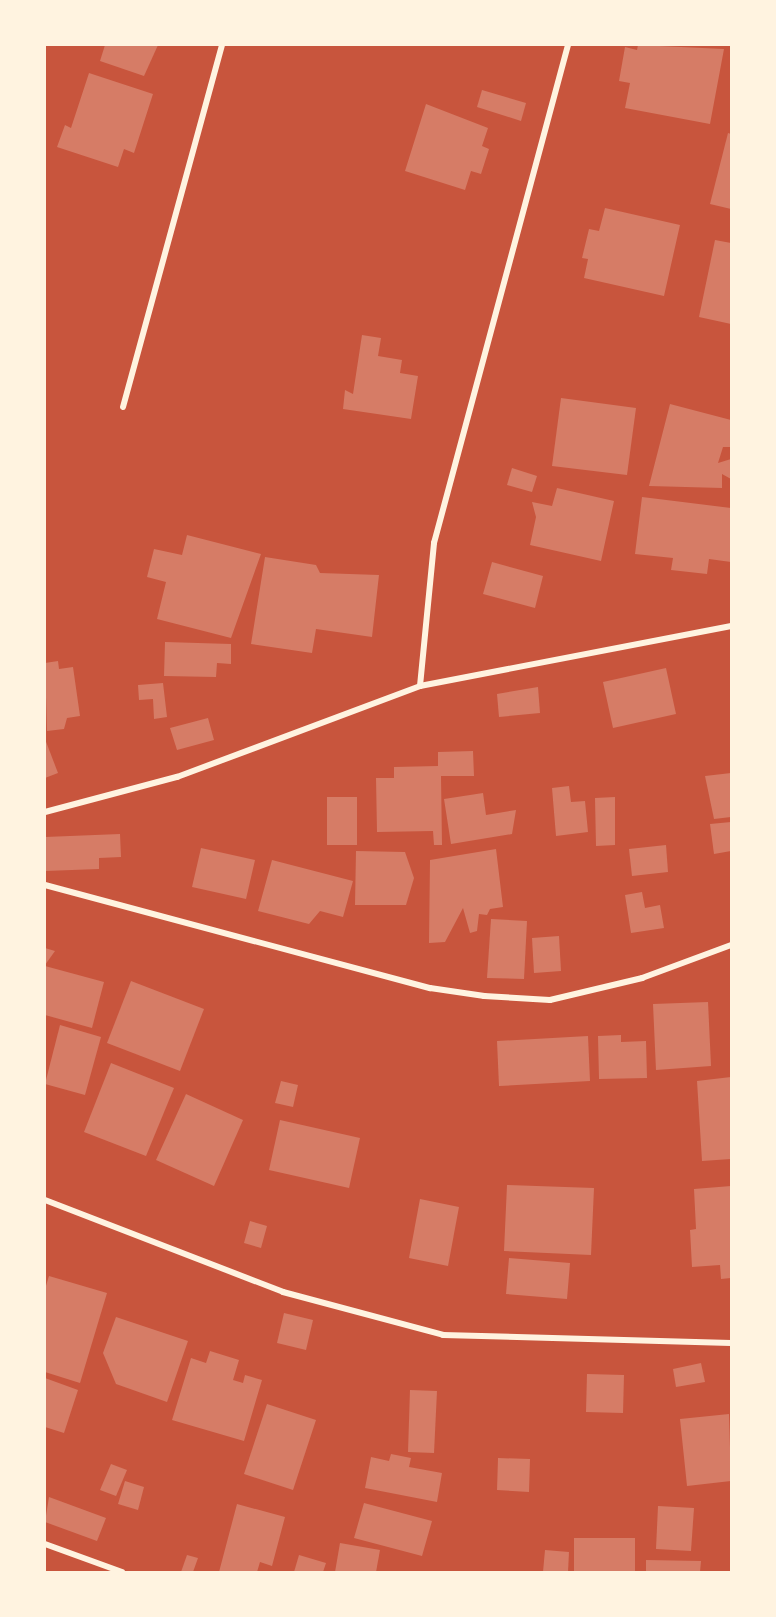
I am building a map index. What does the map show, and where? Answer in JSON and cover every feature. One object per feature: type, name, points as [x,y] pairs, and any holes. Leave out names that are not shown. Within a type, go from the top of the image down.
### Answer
[{"type":"street","points":[[123,406],[222,45]]},
{"type":"street","points":[[420,686],[434,543],[568,45]]},
{"type":"street","points":[[45,812],[177,777],[420,686],[731,626]]},
{"type":"street","points":[[45,885],[430,988],[484,996],[550,1000],[642,978],[731,945]]},
{"type":"street","points":[[45,1200],[283,1293],[443,1335],[731,1343]]},
{"type":"street","points":[[45,1544],[122,1572]]},
{"type":"building","points":[[105,45],[158,45],[144,76],[100,61]]},
{"type":"building","points":[[638,45],[724,49],[710,124],[625,108],[630,83],[619,81],[625,47],[637,50]]},
{"type":"building","points":[[89,73],[153,94],[134,153],[124,149],[118,167],[57,147],[65,125],[71,128]]},
{"type":"building","points":[[482,90],[526,103],[521,121],[477,107]]},
{"type":"building","points":[[426,104],[488,128],[482,146],[489,149],[481,174],[471,171],[465,190],[405,171]]},
{"type":"building","points":[[728,133],[731,134],[731,209],[710,204]]},
{"type":"building","points":[[605,208],[680,225],[664,296],[584,278],[588,259],[582,258],[589,229],[599,231]]},
{"type":"building","points":[[715,240],[731,243],[731,324],[699,317]]},
{"type":"building","points":[[362,335],[381,338],[378,356],[402,360],[400,373],[418,376],[411,419],[343,409],[345,390],[353,394]]},
{"type":"building","points":[[561,398],[636,408],[627,475],[552,466]]},
{"type":"building","points":[[670,404],[731,420],[731,447],[723,447],[718,463],[731,459],[731,479],[722,474],[722,488],[649,486]]},
{"type":"building","points":[[512,468],[537,476],[532,492],[507,485]]},
{"type":"building","points":[[557,488],[614,501],[601,561],[530,545],[536,517],[532,502],[552,506]]},
{"type":"building","points":[[642,497],[731,508],[731,562],[709,559],[707,574],[671,570],[673,558],[635,554]]},
{"type":"building","points":[[187,535],[261,554],[231,638],[157,619],[166,582],[147,577],[154,549],[182,555]]},
{"type":"building","points":[[265,557],[316,565],[320,573],[379,575],[372,637],[316,629],[312,653],[251,644]]},
{"type":"building","points":[[492,562],[543,576],[535,608],[483,594]]},
{"type":"building","points":[[165,642],[231,644],[231,664],[217,663],[216,677],[164,676]]},
{"type":"building","points":[[58,661],[59,669],[73,667],[80,716],[67,718],[64,729],[47,731],[45,663]]},
{"type":"building","points":[[666,668],[676,714],[613,728],[603,682]]},
{"type":"building","points":[[163,683],[167,717],[154,719],[153,699],[139,700],[138,685]]},
{"type":"building","points":[[538,687],[540,713],[499,717],[497,694]]},
{"type":"building","points":[[208,718],[214,740],[177,750],[170,728]]},
{"type":"building","points":[[45,739],[58,773],[45,778]]},
{"type":"building","points":[[473,751],[474,776],[441,776],[442,845],[434,845],[433,831],[377,832],[376,778],[394,778],[394,767],[438,766],[438,752]]},
{"type":"building","points":[[731,773],[731,817],[714,819],[705,776]]},
{"type":"building","points":[[569,786],[571,802],[585,801],[588,832],[556,836],[552,788]]},
{"type":"building","points":[[483,793],[486,815],[516,810],[512,834],[451,844],[444,799]]},
{"type":"building","points":[[327,797],[357,797],[357,845],[327,845]]},
{"type":"building","points":[[615,797],[615,845],[596,846],[595,798]]},
{"type":"building","points":[[731,822],[731,851],[714,854],[710,824]]},
{"type":"building","points":[[120,834],[121,857],[99,858],[99,869],[45,871],[45,837]]},
{"type":"building","points":[[666,845],[668,872],[632,876],[629,849]]},
{"type":"building","points":[[201,848],[255,860],[246,899],[192,887]]},
{"type":"building","points":[[496,849],[503,907],[490,909],[487,915],[479,914],[477,931],[470,933],[463,908],[445,942],[429,943],[430,860]]},
{"type":"building","points":[[356,851],[405,852],[414,878],[406,905],[355,905]]},
{"type":"building","points":[[272,860],[353,881],[343,917],[320,911],[309,924],[258,911]]},
{"type":"building","points":[[642,892],[645,908],[660,905],[664,928],[631,933],[625,895]]},
{"type":"building","points":[[491,919],[527,921],[524,979],[487,978]]},
{"type":"building","points":[[559,936],[561,971],[534,973],[532,938]]},
{"type":"building","points":[[45,948],[55,951],[45,965]]},
{"type":"building","points":[[45,966],[104,982],[92,1028],[45,1015]]},
{"type":"building","points":[[131,981],[204,1009],[180,1071],[107,1043]]},
{"type":"building","points":[[708,1002],[711,1066],[656,1070],[653,1004]]},
{"type":"building","points":[[60,1025],[101,1037],[85,1095],[45,1084]]},
{"type":"building","points":[[621,1035],[621,1042],[646,1041],[647,1078],[599,1079],[598,1036]]},
{"type":"building","points":[[588,1036],[590,1081],[499,1086],[497,1041]]},
{"type":"building","points":[[111,1063],[174,1088],[146,1156],[84,1132]]},
{"type":"building","points":[[731,1077],[731,1159],[702,1161],[697,1081]]},
{"type":"building","points":[[281,1081],[298,1085],[293,1107],[275,1103]]},
{"type":"building","points":[[186,1094],[243,1120],[214,1186],[156,1160]]},
{"type":"building","points":[[280,1120],[360,1138],[349,1188],[269,1170]]},
{"type":"building","points":[[507,1185],[594,1188],[591,1255],[504,1251]]},
{"type":"building","points":[[731,1186],[731,1278],[721,1279],[720,1265],[692,1267],[690,1230],[696,1229],[694,1189]]},
{"type":"building","points":[[420,1199],[459,1207],[448,1266],[409,1258]]},
{"type":"building","points":[[250,1221],[267,1226],[261,1248],[244,1243]]},
{"type":"building","points":[[509,1258],[570,1263],[567,1299],[506,1294]]},
{"type":"building","points":[[49,1276],[107,1293],[80,1383],[45,1372],[45,1289]]},
{"type":"building","points":[[284,1313],[313,1320],[306,1350],[277,1343]]},
{"type":"building","points":[[116,1317],[188,1341],[167,1402],[116,1384],[103,1353]]},
{"type":"building","points":[[210,1351],[239,1360],[233,1380],[243,1383],[245,1375],[262,1380],[244,1441],[172,1420],[191,1358],[206,1363]]},
{"type":"building","points":[[701,1363],[705,1382],[676,1387],[673,1369]]},
{"type":"building","points":[[587,1374],[624,1375],[623,1413],[586,1412]]},
{"type":"building","points":[[45,1378],[78,1390],[64,1433],[45,1427]]},
{"type":"building","points":[[410,1390],[437,1391],[434,1453],[408,1452]]},
{"type":"building","points":[[267,1404],[316,1420],[293,1490],[244,1474]]},
{"type":"building","points":[[729,1414],[731,1481],[687,1486],[680,1419]]},
{"type":"building","points":[[391,1454],[411,1458],[409,1467],[442,1473],[437,1502],[365,1488],[371,1457],[389,1461]]},
{"type":"building","points":[[498,1458],[530,1459],[529,1492],[497,1490]]},
{"type":"building","points":[[111,1464],[127,1470],[116,1496],[100,1490]]},
{"type":"building","points":[[125,1481],[144,1487],[138,1510],[118,1504]]},
{"type":"building","points":[[49,1497],[106,1518],[97,1541],[45,1522]]},
{"type":"building","points":[[364,1503],[432,1521],[422,1556],[354,1538]]},
{"type":"building","points":[[237,1504],[285,1517],[272,1566],[260,1562],[257,1572],[219,1572]]},
{"type":"building","points":[[658,1506],[694,1508],[691,1551],[656,1549]]},
{"type":"building","points":[[574,1538],[635,1538],[635,1572],[574,1572]]},
{"type":"building","points":[[340,1543],[380,1550],[376,1572],[335,1572]]},
{"type":"building","points":[[545,1550],[569,1552],[568,1572],[543,1572]]},
{"type":"building","points":[[187,1555],[198,1558],[193,1572],[181,1572]]},
{"type":"building","points":[[299,1555],[326,1563],[323,1572],[294,1572]]},
{"type":"building","points":[[646,1560],[701,1561],[700,1572],[646,1572]]}]
